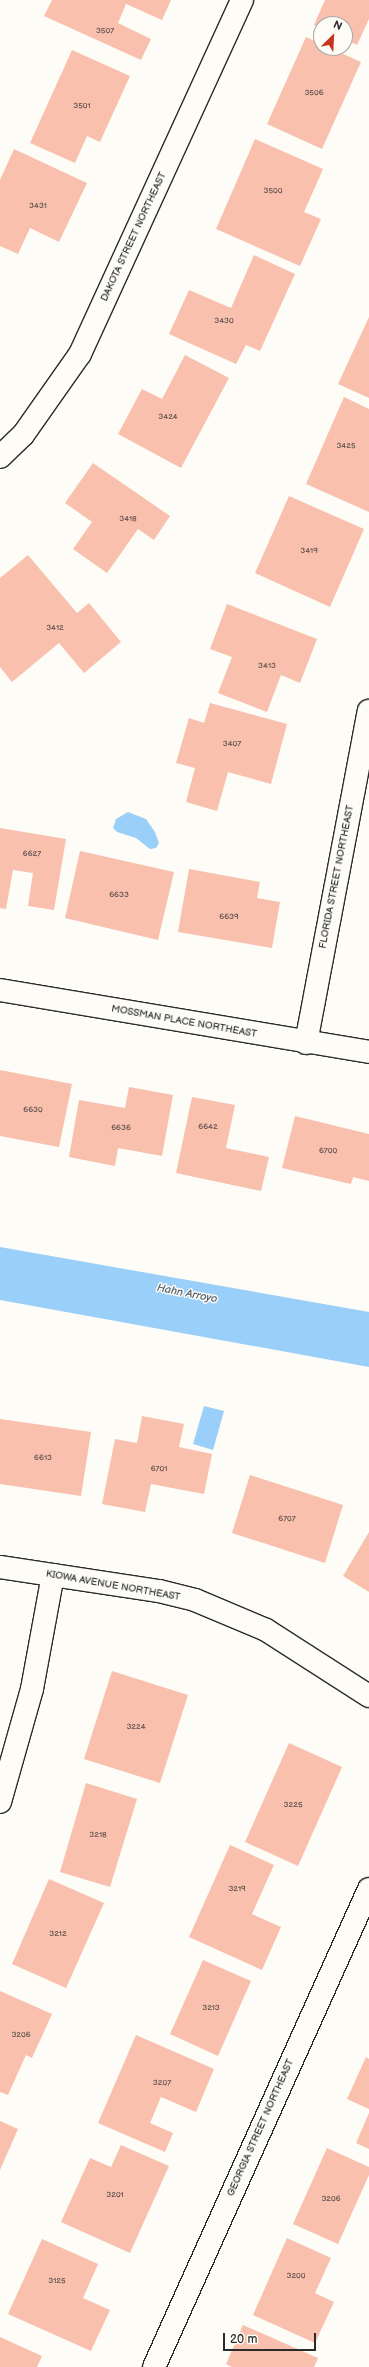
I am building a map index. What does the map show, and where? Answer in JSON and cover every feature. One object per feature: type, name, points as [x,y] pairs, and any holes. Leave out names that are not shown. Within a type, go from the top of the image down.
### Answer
[{"type":"street","name":"DAKOTA STREET NORTHEAST","points":[[0,457],[23,435],[80,354],[242,0]]},
{"type":"street","name":"FLORIDA STREET NORTHEAST","points":[[306,1043],[369,712]]},
{"type":"street","name":"MOSSMAN PLACE NORTHEAST","points":[[0,990],[306,1043],[369,1052]]},
{"type":"street","name":"KIOWA AVENUE NORTHEAST","points":[[0,1567],[159,1591],[195,1600],[266,1630],[369,1696]]},
{"type":"street","points":[[0,1802],[32,1689],[53,1575]]},
{"type":"street","name":"GEORGIA STREET NORTHEAST","points":[[154,2367],[369,1889]]},
{"type":"water","points":[[128,812],[146,819],[155,832],[159,843],[156,848],[150,849],[136,838],[117,832],[113,828],[116,819]]},
{"type":"water","name":"Hahn Arroyo","points":[[0,1247],[369,1312],[369,1367],[0,1300]]},
{"type":"water","points":[[204,1406],[224,1411],[213,1450],[193,1444]]},
{"type":"building","points":[[52,0],[171,0],[162,20],[126,4],[118,23],[151,39],[141,60],[44,16]]},
{"type":"building","points":[[325,0],[369,0],[369,19],[357,45],[353,43],[353,16],[318,16]]},
{"type":"building","points":[[306,37],[313,40],[313,56],[348,56],[361,62],[322,149],[267,124]]},
{"type":"building","points":[[72,50],[130,76],[100,142],[87,136],[75,163],[30,143]]},
{"type":"building","points":[[255,139],[323,169],[304,212],[321,219],[300,266],[216,229]]},
{"type":"building","points":[[14,149],[87,183],[59,242],[30,228],[18,254],[0,246],[0,180]]},
{"type":"building","points":[[254,255],[295,274],[260,351],[246,345],[236,364],[169,334],[189,290],[231,308]]},
{"type":"building","points":[[369,317],[369,398],[338,384]]},
{"type":"building","points":[[185,355],[229,378],[181,468],[118,434],[142,389],[162,399]]},
{"type":"building","points":[[344,397],[369,409],[369,512],[306,484]]},
{"type":"building","points":[[93,463],[170,516],[154,540],[138,529],[107,573],[73,549],[92,522],[65,503]]},
{"type":"building","points":[[289,496],[364,529],[330,607],[255,573]]},
{"type":"building","points":[[28,555],[77,613],[89,603],[121,642],[84,673],[59,643],[12,682],[0,667],[0,578]]},
{"type":"building","points":[[227,604],[317,639],[300,683],[281,675],[267,712],[218,693],[232,657],[210,649]]},
{"type":"building","points":[[210,703],[287,724],[271,784],[228,772],[217,811],[186,802],[195,768],[176,763],[189,718],[204,723]]},
{"type":"building","points":[[0,828],[66,839],[54,910],[28,906],[33,873],[13,870],[6,909],[0,908]]},
{"type":"building","points":[[80,851],[174,872],[158,940],[65,918]]},
{"type":"building","points":[[189,869],[260,882],[257,898],[280,902],[272,948],[178,932]]},
{"type":"building","points":[[0,1070],[72,1084],[59,1147],[0,1136]]},
{"type":"building","points":[[129,1087],[173,1095],[162,1156],[118,1148],[115,1166],[69,1157],[79,1100],[125,1108]]},
{"type":"building","points":[[192,1097],[235,1105],[226,1148],[269,1157],[261,1191],[176,1173]]},
{"type":"building","points":[[295,1116],[369,1134],[369,1181],[353,1177],[351,1184],[282,1168]]},
{"type":"building","points":[[142,1416],[184,1424],[179,1447],[212,1454],[204,1494],[151,1484],[145,1512],[102,1504],[115,1439],[137,1443]]},
{"type":"building","points":[[0,1419],[91,1432],[81,1496],[0,1484]]},
{"type":"building","points":[[250,1475],[343,1505],[325,1563],[232,1533]]},
{"type":"building","points":[[369,1532],[369,1592],[343,1576]]},
{"type":"building","points":[[112,1671],[188,1695],[160,1783],[84,1759]]},
{"type":"building","points":[[289,1743],[342,1767],[298,1866],[245,1842]]},
{"type":"building","points":[[86,1783],[137,1799],[110,1887],[60,1872]]},
{"type":"building","points":[[230,1845],[274,1865],[252,1914],[281,1927],[262,1970],[189,1937]]},
{"type":"building","points":[[49,1879],[104,1903],[66,1988],[12,1964]]},
{"type":"building","points":[[203,1960],[251,1981],[218,2056],[170,2034]]},
{"type":"building","points":[[0,1991],[52,2014],[32,2058],[26,2055],[8,2095],[0,2092]]},
{"type":"building","points":[[136,2035],[214,2069],[196,2112],[161,2097],[150,2123],[173,2133],[165,2152],[98,2123]]},
{"type":"building","points":[[366,2057],[369,2059],[369,2109],[347,2099]]},
{"type":"building","points":[[369,2113],[369,2149],[356,2143]]},
{"type":"building","points":[[0,2121],[18,2129],[0,2170]]},
{"type":"building","points":[[121,2145],[169,2166],[130,2253],[61,2222],[90,2158],[111,2167]]},
{"type":"building","points":[[327,2148],[369,2167],[369,2175],[338,2244],[293,2224]]},
{"type":"building","points":[[287,2238],[331,2258],[315,2293],[334,2302],[315,2343],[253,2315]]},
{"type":"building","points":[[42,2239],[98,2264],[83,2298],[110,2310],[91,2351],[8,2314]]},
{"type":"building","points":[[243,2325],[318,2358],[314,2367],[232,2367],[226,2364]]},
{"type":"building","points":[[0,2337],[42,2356],[37,2367],[0,2367]]}]
